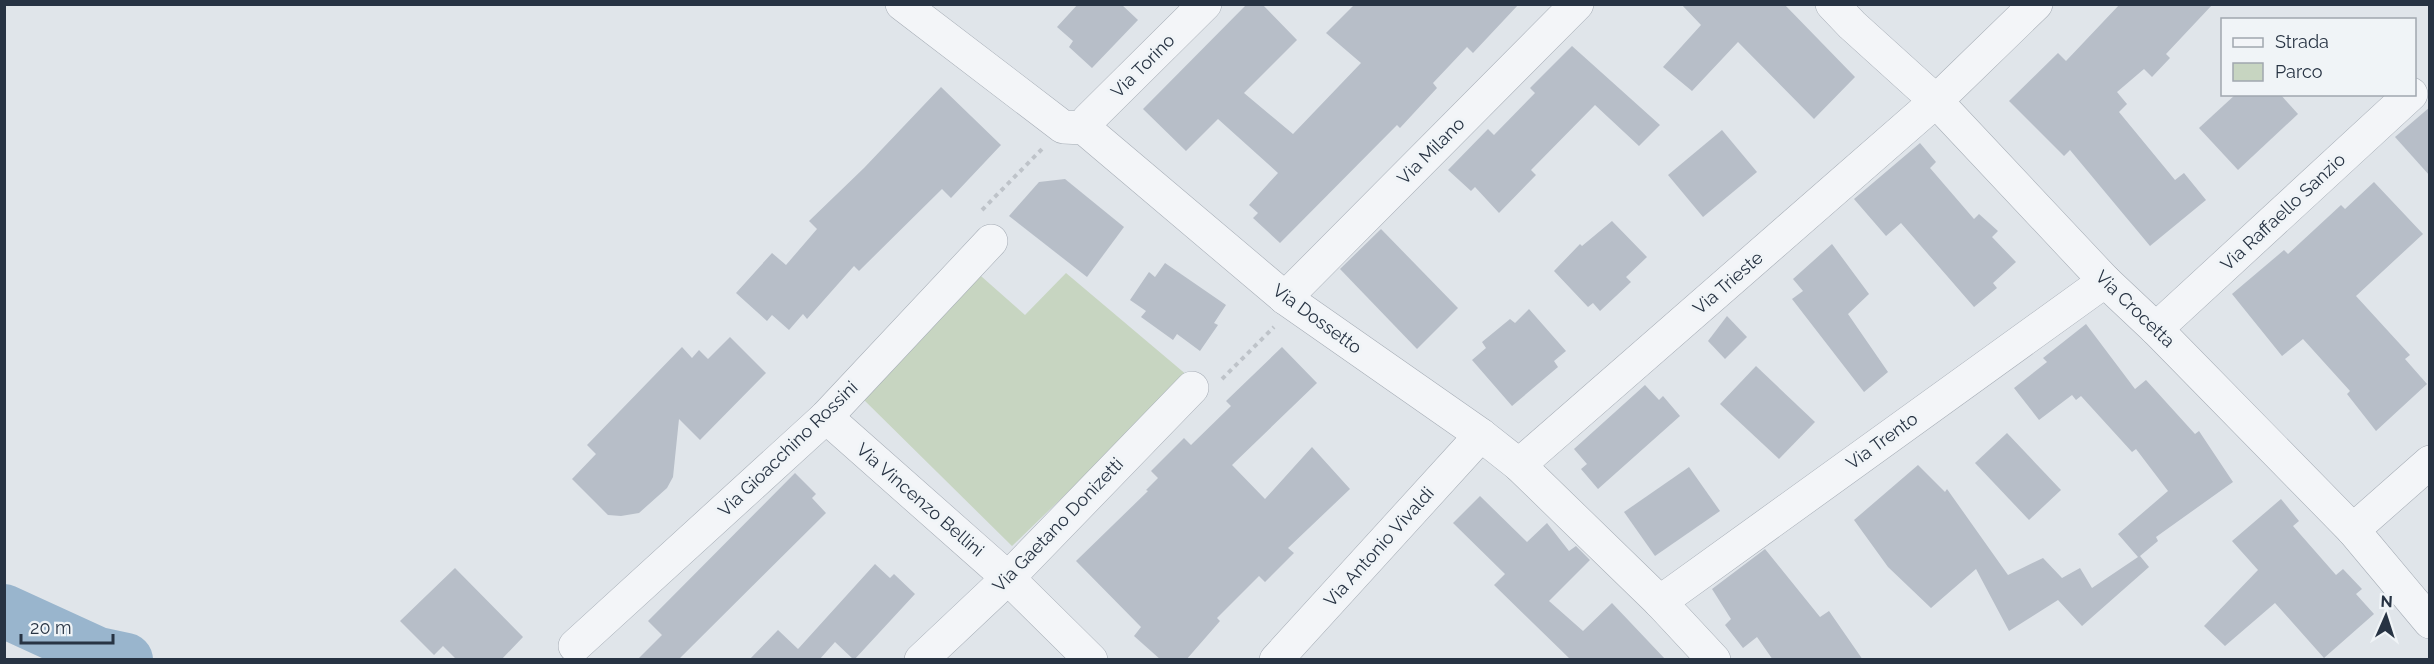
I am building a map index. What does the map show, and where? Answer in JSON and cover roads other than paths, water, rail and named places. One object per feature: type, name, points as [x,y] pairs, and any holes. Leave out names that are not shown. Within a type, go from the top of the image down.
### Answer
[{"type":"street","name":"Via Dossetto","points":[[902,4],[1073,128],[1291,302],[1481,435],[1519,465],[1660,602],[1714,660]]},
{"type":"street","name":"Via Torino","points":[[1073,128],[1088,120],[1205,4]]},
{"type":"street","name":"Via Milano","points":[[1291,302],[1577,4]]},
{"type":"street","name":"Via Crocetta","points":[[1832,4],[1852,26],[1936,101],[2105,281],[2156,328],[2353,530],[2430,622]]},
{"type":"street","name":"Via Trieste","points":[[1519,465],[1936,101],[2036,4]]},
{"type":"street","points":[[2416,90],[2430,77]]},
{"type":"street","name":"Via Raffaello Sanzio","points":[[2156,328],[2408,96]]},
{"type":"street","name":"Via Gioacchino Rossini","points":[[575,646],[826,417],[990,241]]},
{"type":"street","name":"Via Trento","points":[[1660,602],[2105,281]]},
{"type":"street","name":"Via Gaetano Donizetti","points":[[921,660],[1008,578],[1192,388]]},
{"type":"street","name":"Via Vincenzo Bellini","points":[[826,417],[1008,578],[1090,660]]},
{"type":"street","name":"Via Antonio Vivaldi","points":[[1276,660],[1481,435]]},
{"type":"street","points":[[2353,530],[2430,462]]},
{"type":"waterway","points":[[4,611],[98,654],[126,660]]}]
